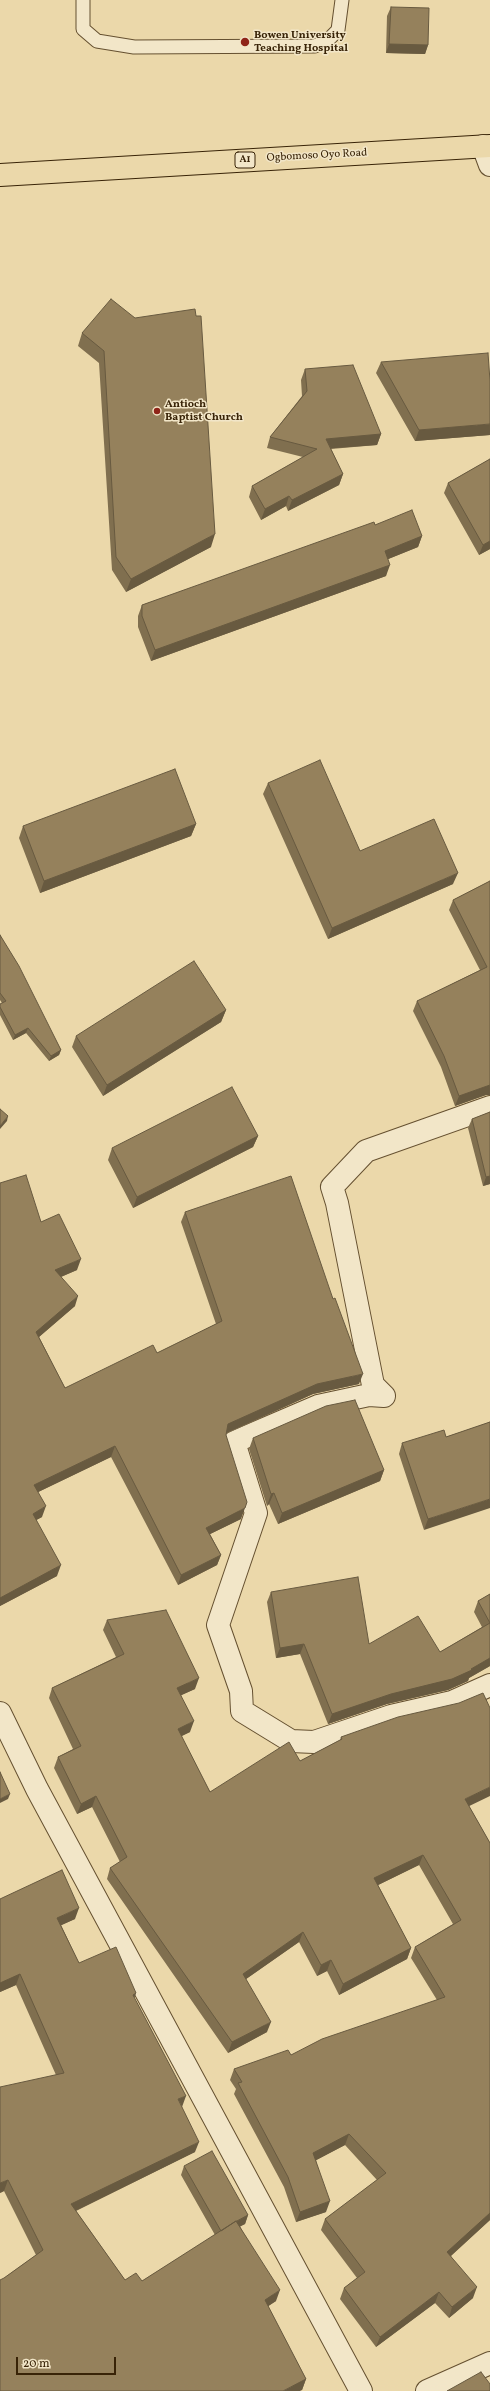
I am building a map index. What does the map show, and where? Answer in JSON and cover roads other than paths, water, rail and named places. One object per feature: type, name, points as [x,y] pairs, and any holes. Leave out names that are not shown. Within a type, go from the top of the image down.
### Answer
[{"type":"highway","name":"Ogbomoso Oyo Road","points":[[0,174],[488,152]]},
{"type":"street","points":[[490,1107],[366,1151],[332,1187],[337,1202],[373,1385],[384,1396],[370,1395],[318,1406],[234,1442],[256,1513],[218,1626],[241,1691],[242,1711],[292,1741],[314,1742],[391,1716],[452,1702],[490,1685]]},
{"type":"street","points":[[0,1713],[40,1796],[361,2391]]},
{"type":"street","points":[[428,2391],[490,2363]]},
{"type":"lane","points":[[83,0],[83,29],[97,41],[134,47],[315,46],[328,40],[338,30],[342,0]]},
{"type":"place","name":"Bowen University Teaching Hospital","points":[[245,42]]},
{"type":"place","name":"Antioch Baptist Church","points":[[157,411]]}]
